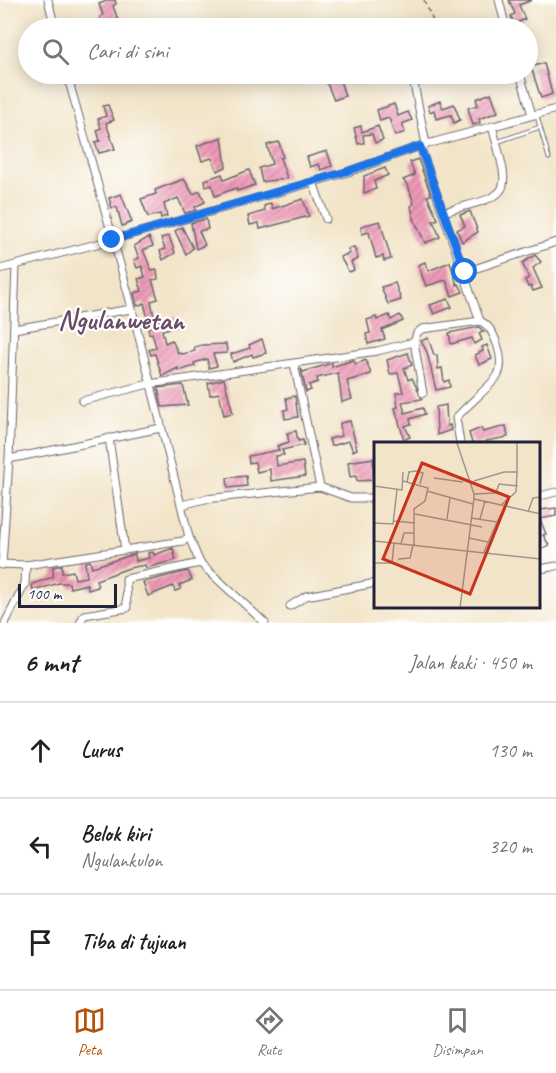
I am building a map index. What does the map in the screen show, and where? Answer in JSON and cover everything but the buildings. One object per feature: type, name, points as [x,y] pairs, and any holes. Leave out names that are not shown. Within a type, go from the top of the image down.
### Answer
[{"type":"street","points":[[48,0],[52,18]]},
{"type":"street","points":[[499,0],[504,18]]},
{"type":"street","points":[[70,84],[131,309],[189,537],[200,563],[265,623]]},
{"type":"street","points":[[414,84],[423,145],[480,321]]},
{"type":"street","points":[[523,84],[534,115]]},
{"type":"street","points":[[0,269],[112,240],[313,182],[423,145],[556,109]]},
{"type":"street","points":[[443,212],[493,199],[503,190],[505,176],[492,126]]},
{"type":"street","points":[[313,182],[326,219]]},
{"type":"street","points":[[465,272],[556,242]]},
{"type":"street","points":[[16,265],[9,459],[1,564],[26,565],[183,541],[189,537]]},
{"type":"street","points":[[14,329],[131,309]]},
{"type":"street","points":[[423,393],[414,342],[417,333],[422,329],[480,321],[488,324],[496,339],[500,370],[495,379],[466,405],[456,418],[460,442]]},
{"type":"street","points":[[82,401],[149,384],[377,351],[414,342]]},
{"type":"street","points":[[294,364],[320,487]]},
{"type":"street","points":[[9,459],[161,428]]},
{"type":"street","points":[[109,438],[125,550]]},
{"type":"street","points":[[182,505],[205,499],[320,487],[351,498],[374,498]]},
{"type":"street","points":[[541,496],[556,492]]},
{"type":"street","points":[[80,623],[84,615],[127,608],[126,579],[200,563]]},
{"type":"street","points":[[5,623],[24,585],[26,565]]},
{"type":"street","points":[[541,568],[556,566]]},
{"type":"street","points":[[290,606],[306,596],[374,583]]},
{"type":"lane","points":[[534,115],[549,158]]},
{"type":"lane","points":[[496,142],[540,127]]},
{"type":"path","points":[[424,0],[432,18]]},
{"type":"district","name":"Ngulanwetan","points":[[121,319]]},
{"type":"route","points":[[112,240],[348,171],[420,146],[465,272]]}]
